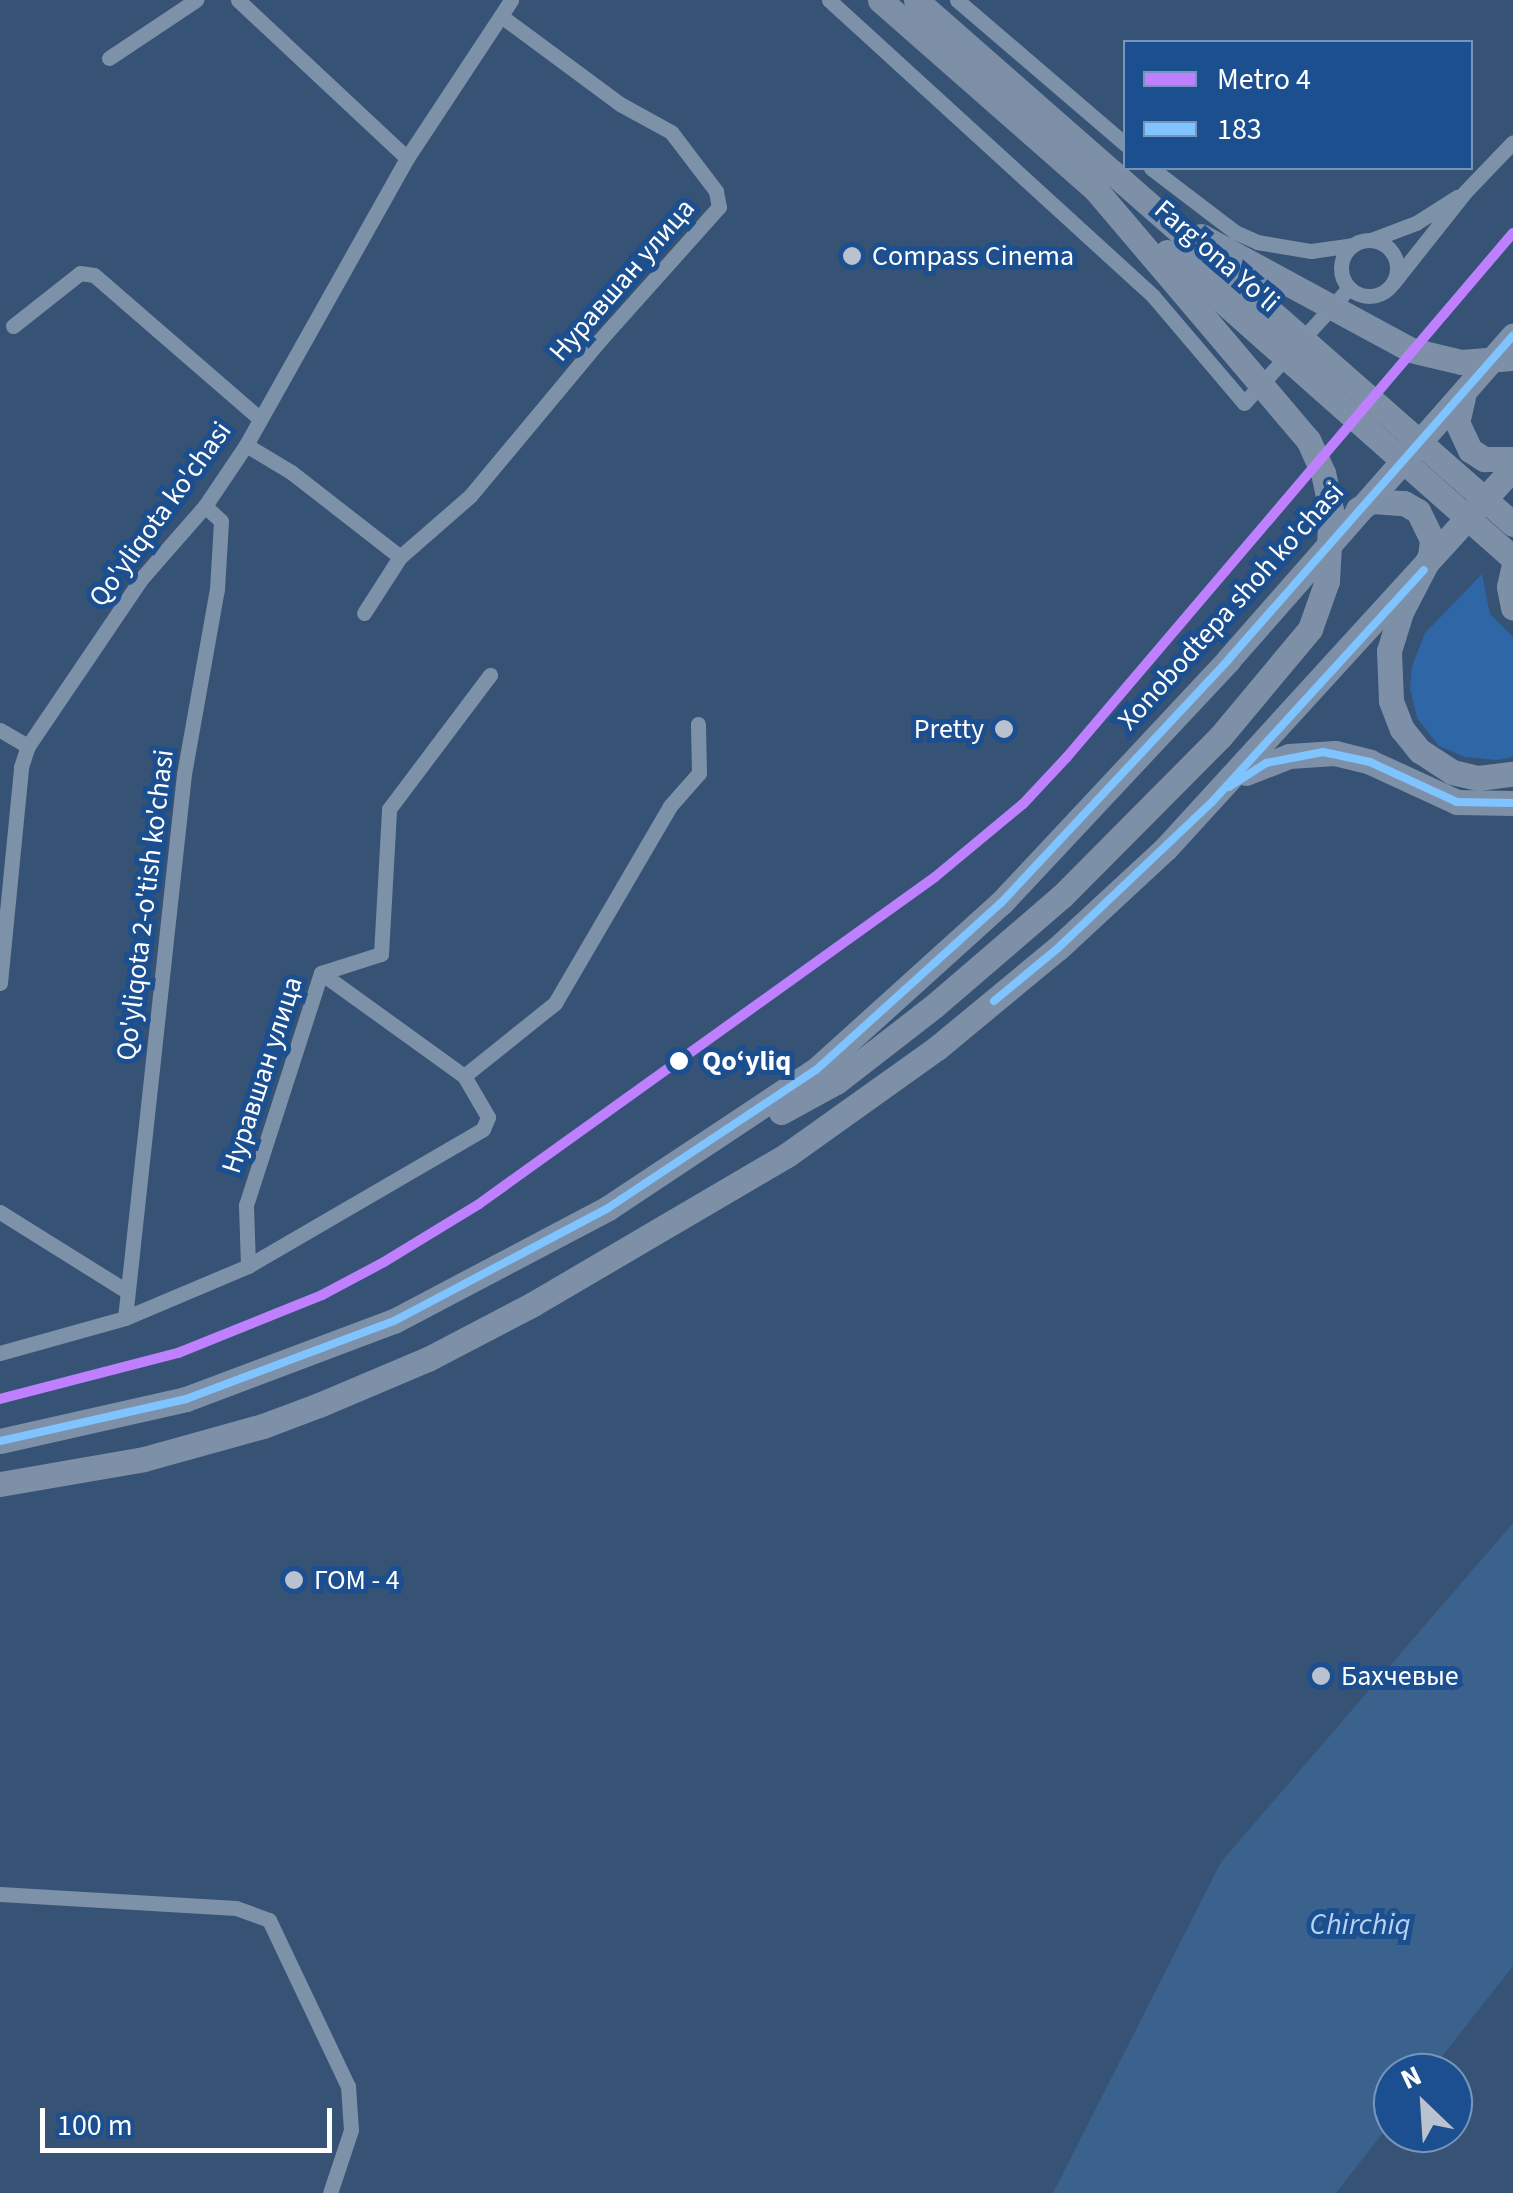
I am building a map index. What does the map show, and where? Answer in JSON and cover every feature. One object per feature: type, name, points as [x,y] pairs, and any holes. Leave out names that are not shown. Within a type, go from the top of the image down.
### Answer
[{"type":"highway","points":[[1104,181],[1402,346],[1461,362],[1513,358]]},
{"type":"highway","points":[[662,1176],[836,1082],[934,1006],[1062,896],[1220,737],[1310,629],[1327,581],[1331,510],[1324,474],[1308,440],[1104,181]]},
{"type":"highway","name":"Farg'ona Yo'li","points":[[1104,181],[1513,524]]},
{"type":"highway","name":"Farg'ona Yo'li","points":[[1104,181],[1513,558]]},
{"type":"highway","name":"Xonobodtepa shoh ko'chasi","points":[[0,1440],[143,1412],[314,1355],[475,1283],[662,1176],[816,1070],[950,954],[1215,674],[1513,336]]},
{"type":"highway","points":[[1466,393],[1458,406],[1461,438],[1484,459],[1513,459]]},
{"type":"highway","points":[[0,1484],[144,1459],[282,1419],[428,1359],[618,1256],[788,1155],[937,1048],[1058,948],[1212,802],[1513,468]]},
{"type":"highway","points":[[1358,509],[1388,499],[1418,512],[1432,540],[1424,570],[1394,627],[1389,680],[1402,729],[1430,760],[1465,776],[1513,774]]},
{"type":"highway","points":[[1513,570],[1509,587],[1513,608]]},
{"type":"highway","points":[[1212,802],[1255,768],[1288,756],[1323,752],[1370,762],[1457,802],[1513,803]]},
{"type":"main road","name":"Farg'ona Yo'li","points":[[880,0],[1104,181]]},
{"type":"main road","name":"Farg'ona Yo'li","points":[[916,0],[1104,181]]},
{"type":"street","points":[[108,58],[196,0]]},
{"type":"street","points":[[238,0],[407,158]]},
{"type":"street","name":"Qo'yliqota ko'chasi","points":[[0,983],[21,767],[28,746],[141,579],[205,506],[246,445],[407,158],[511,0]]},
{"type":"street","points":[[828,0],[1153,296],[1244,403],[1349,288]]},
{"type":"street","points":[[957,0],[1123,142]]},
{"type":"street","name":"Нуравшан улица","points":[[400,557],[470,496],[598,341],[719,207],[716,191],[671,132],[620,104],[501,16]]},
{"type":"street","points":[[1349,288],[1372,296],[1393,282],[1465,192],[1513,142]]},
{"type":"street","points":[[1154,170],[1216,218],[1258,242],[1288,249],[1332,250],[1371,240],[1416,222],[1465,192]]},
{"type":"street","points":[[1153,296],[1182,299],[1214,282],[1224,257],[1216,218]]},
{"type":"street","points":[[1371,240],[1394,256],[1393,282]]},
{"type":"street","points":[[1349,288],[1342,260],[1353,245]]},
{"type":"street","points":[[13,326],[80,273],[94,275],[259,418]]},
{"type":"street","points":[[246,445],[291,472],[400,557],[364,613]]},
{"type":"street","name":"Qo'yliqota 2-o'tish ko'chasi","points":[[125,1318],[125,1290],[184,774],[218,589],[221,521],[205,506]]},
{"type":"street","name":"Нуравшан улица","points":[[248,1266],[246,1205],[321,973],[381,954],[388,809],[490,676]]},
{"type":"street","points":[[464,1076],[555,1002],[670,806],[699,772],[698,724]]},
{"type":"street","points":[[0,730],[28,746]]},
{"type":"street","points":[[0,1354],[125,1318],[248,1266],[483,1128],[488,1117],[464,1076],[321,973]]},
{"type":"street","points":[[0,1212],[125,1290]]},
{"type":"street","points":[[0,1894],[236,1908],[269,1920],[348,2086],[352,2130],[330,2193]]},
{"type":"shaded area","points":[[1482,574],[1490,614],[1513,637],[1513,757],[1496,760],[1465,757],[1439,746],[1417,718],[1410,688],[1412,666],[1425,633]]},
{"type":"water","name":"Chirchiq","points":[[1513,1523],[1513,1966],[1445,2053],[1373,2053],[1373,2146],[1336,2193],[1053,2193],[1221,1862]]},
{"type":"metro line","name":"4","points":[[0,1399],[178,1353],[322,1295],[384,1262],[479,1204],[935,877],[1023,804],[1067,757],[1513,233]]},
{"type":"transit line","name":"183","points":[[0,1441],[186,1399],[394,1321],[608,1208],[816,1070],[1001,903],[1228,660],[1513,336]]},
{"type":"transit line","name":"183","points":[[994,1001],[1058,948],[1212,802],[1424,570]]},
{"type":"transit line","name":"183","points":[[1229,787],[1266,763],[1323,752],[1370,762],[1457,802],[1513,803]]},
{"type":"place","name":"Compass Cinema","points":[[852,256]]},
{"type":"place","name":"Pretty","points":[[1004,729]]},
{"type":"place","name":"Qo‘yliq","points":[[679,1061]]},
{"type":"place","name":"ГОМ - 4","points":[[294,1580]]},
{"type":"place","name":"Бахчевые","points":[[1321,1676]]}]
